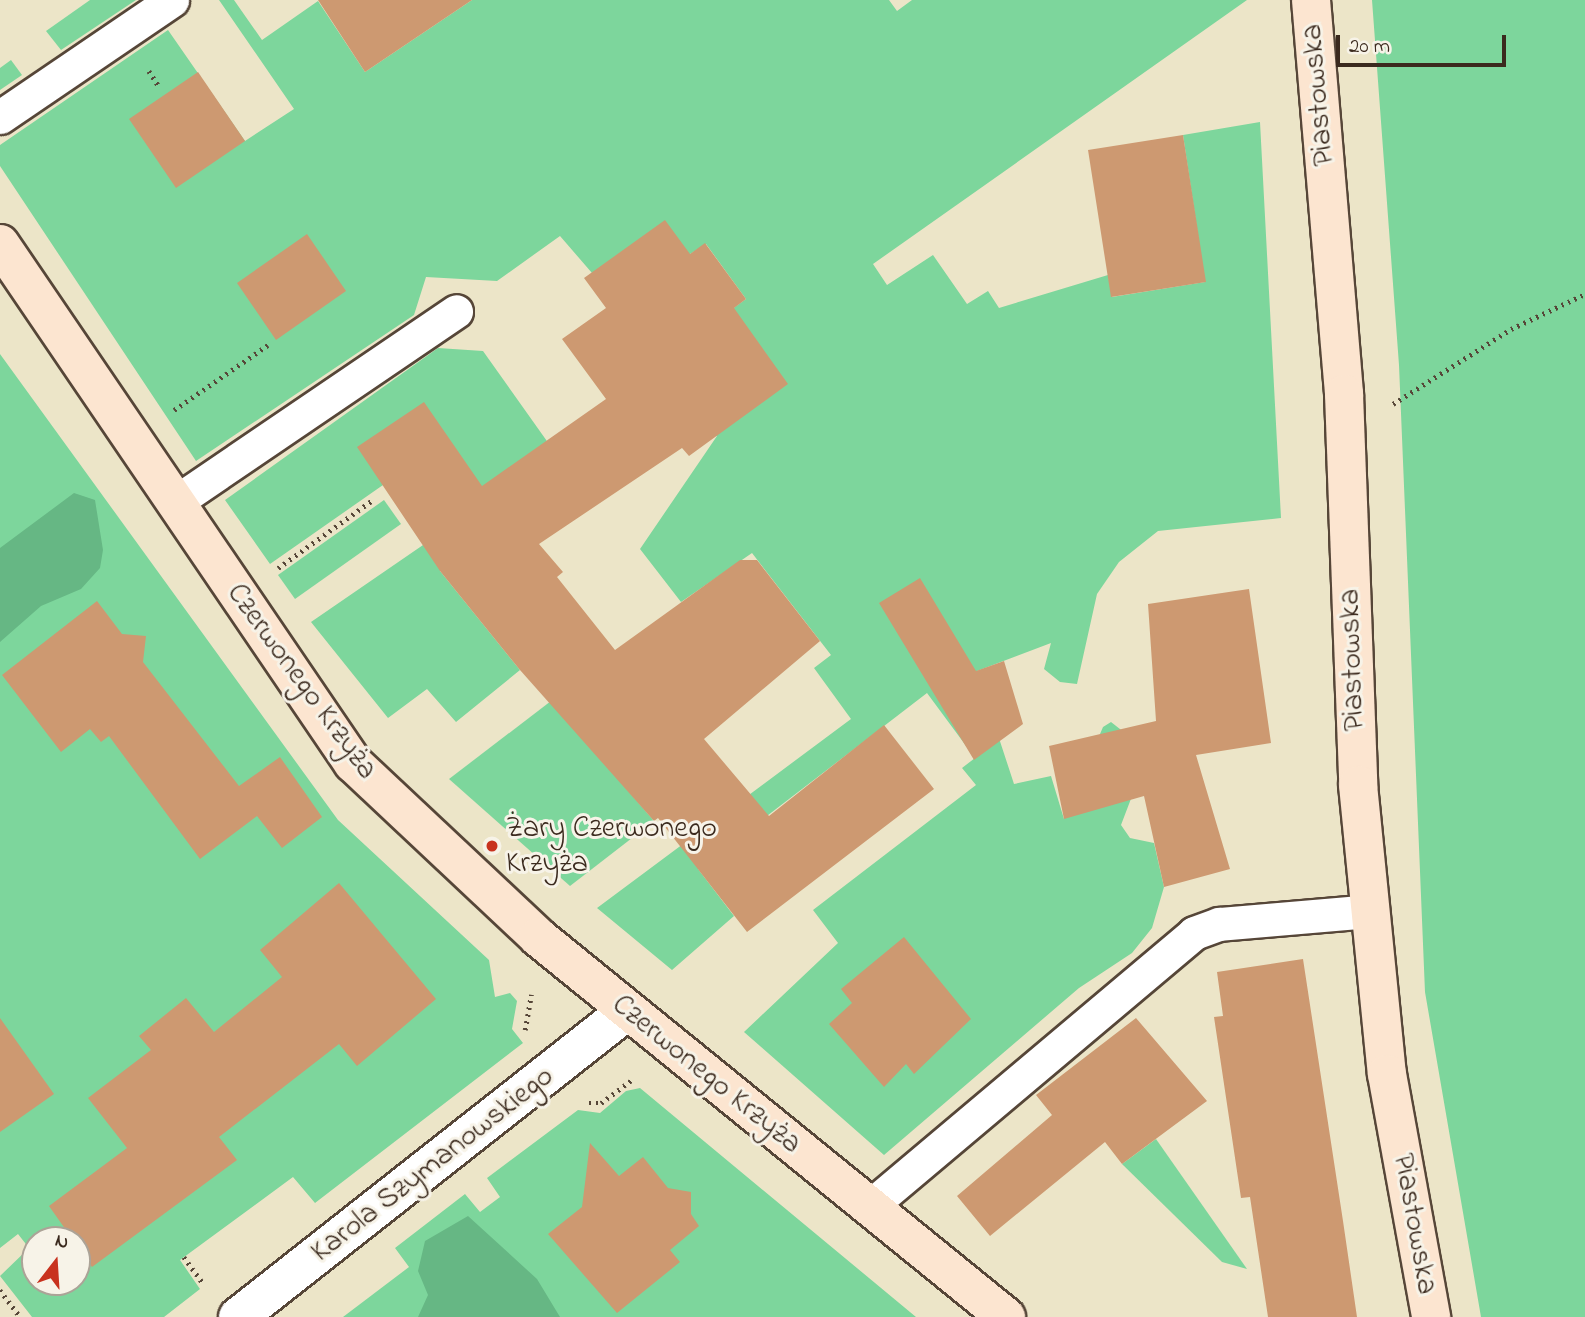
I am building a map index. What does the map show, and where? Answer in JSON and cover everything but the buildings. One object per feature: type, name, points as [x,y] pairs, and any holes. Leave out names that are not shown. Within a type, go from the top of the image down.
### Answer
[{"type":"street","name":"Piastowska","points":[[1311,0],[1345,435],[1358,785],[1387,1074],[1430,1317]]},
{"type":"street","name":"Czerwonego Krzyża","points":[[0,244],[353,763],[538,937],[1006,1317]]},
{"type":"street","name":"Karola Szymanowskiego","points":[[238,1317],[627,1010]]},
{"type":"lane","points":[[0,117],[172,0]]},
{"type":"lane","points":[[174,503],[456,311]]},
{"type":"lane","points":[[869,1207],[1194,933],[1219,924],[1370,911]]},
{"type":"path","points":[[1345,435],[1511,329],[1585,294]]},
{"type":"path","points":[[166,416],[268,345]]},
{"type":"path","points":[[274,570],[374,499]]},
{"type":"path","points":[[184,1257],[209,1293]]},
{"type":"path","points":[[0,1290],[20,1317]]},
{"type":"green space","points":[[90,0],[136,0],[61,50],[46,31]]},
{"type":"green space","points":[[219,0],[234,0],[262,40],[318,1],[365,72],[472,0],[889,0],[897,11],[912,0],[1247,0],[873,264],[887,285],[933,255],[967,304],[988,291],[999,308],[1108,275],[1112,297],[1205,282],[1183,135],[1260,122],[1281,518],[1158,531],[1119,562],[1097,594],[1077,684],[1060,682],[1044,669],[1051,643],[977,671],[1014,784],[1051,776],[1064,819],[1103,727],[1111,722],[1125,733],[1137,783],[1121,825],[1130,838],[1154,843],[1164,887],[1152,928],[1132,953],[1079,988],[884,1155],[744,1032],[838,943],[813,910],[976,785],[962,768],[975,758],[927,693],[698,869],[734,916],[672,970],[597,908],[851,719],[814,668],[831,655],[752,553],[681,602],[640,549],[717,436],[607,400],[746,299],[706,244],[690,254],[592,273],[560,236],[497,281],[426,277],[414,315],[196,461],[0,166],[0,145],[168,30],[245,141],[294,109]]},
{"type":"green space","points":[[1372,0],[1585,0],[1585,1317],[1481,1317],[1425,992],[1399,365]]},
{"type":"green space","points":[[11,60],[22,75],[0,90],[0,68]]},
{"type":"green space","points":[[438,348],[483,351],[571,475],[440,571],[520,670],[456,722],[427,689],[388,718],[311,622],[490,499],[383,485],[270,564],[225,500]]},
{"type":"green space","points":[[0,354],[338,820],[489,960],[495,997],[510,993],[517,1001],[512,1029],[523,1043],[315,1203],[293,1177],[180,1260],[200,1289],[164,1317],[32,1317],[0,1276],[21,1256],[21,1296],[91,1296],[91,1226],[21,1226],[21,1238],[18,1234],[0,1248]]},
{"type":"green space","points":[[74,493],[95,500],[103,550],[100,568],[81,589],[41,606],[0,642],[0,548]]},
{"type":"green space","points":[[384,500],[401,524],[295,599],[278,575]]},
{"type":"green space","points":[[551,701],[654,821],[570,886],[449,779]]},
{"type":"green space","points":[[640,1088],[916,1317],[343,1317],[409,1267],[395,1248],[465,1194],[480,1212],[500,1197],[487,1178],[578,1110],[600,1113],[626,1091]]},
{"type":"green space","points":[[1156,1139],[1247,1269],[1222,1262],[1122,1164]]},
{"type":"green space","points":[[468,1216],[537,1279],[560,1317],[418,1317],[428,1295],[418,1271],[425,1241]]},
{"type":"place","name":"Żary Czerwonego Krzyża","points":[[492,846]]}]
